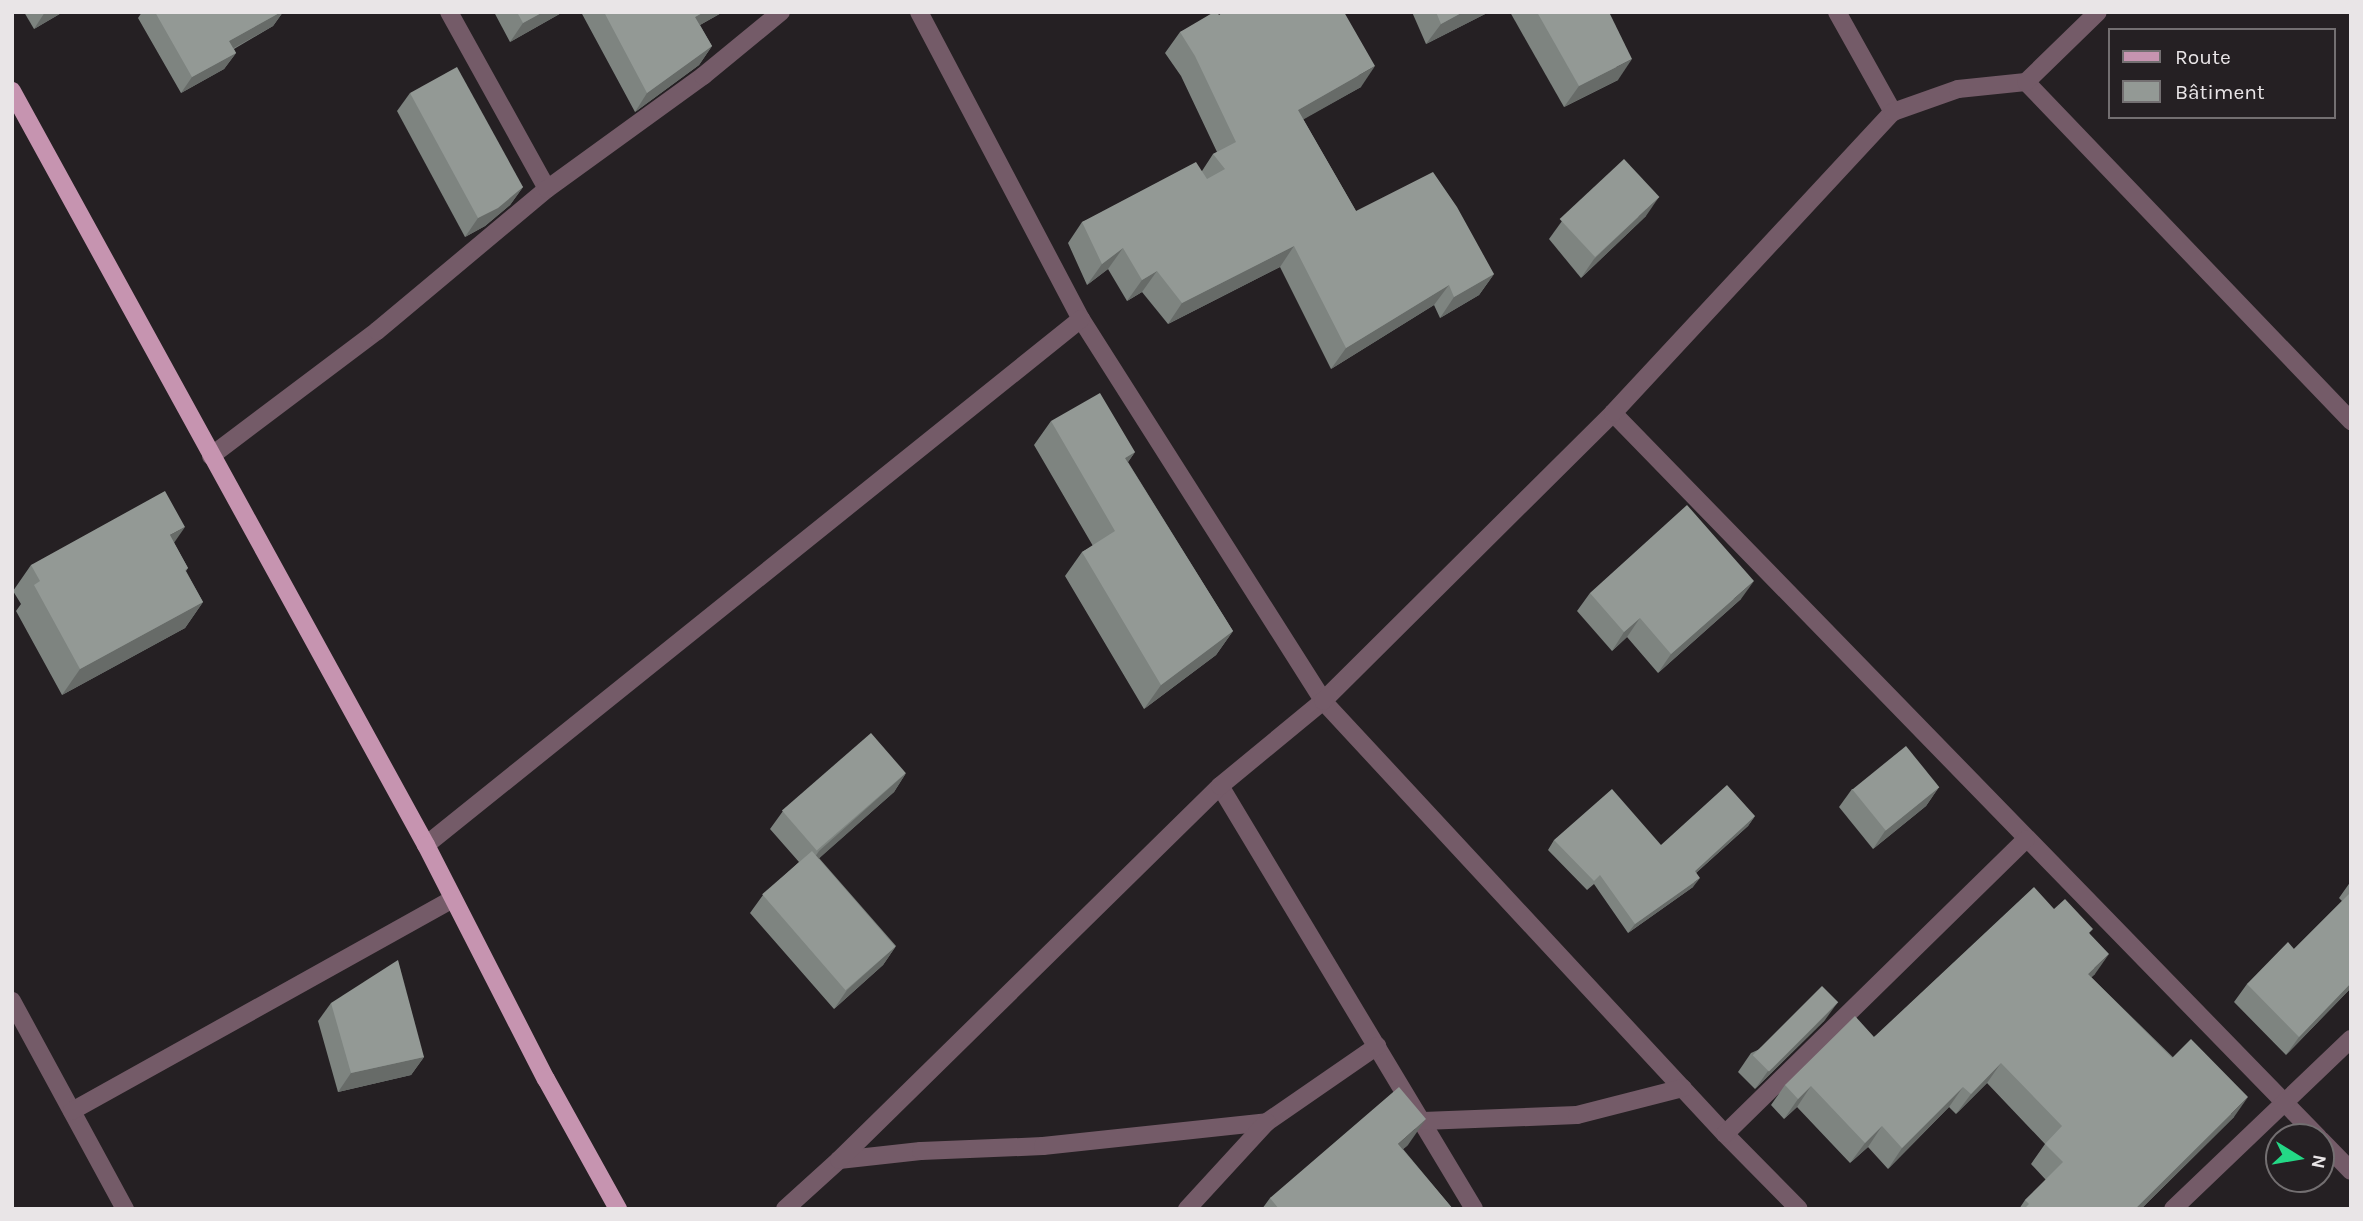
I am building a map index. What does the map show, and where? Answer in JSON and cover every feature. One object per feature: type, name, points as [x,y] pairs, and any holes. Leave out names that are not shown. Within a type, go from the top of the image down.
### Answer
[{"type":"main road","points":[[12,91],[426,845],[618,1209]]},
{"type":"street","points":[[449,12],[547,189]]},
{"type":"street","points":[[211,456],[377,331],[547,189],[703,75],[781,12]]},
{"type":"street","points":[[919,12],[1081,319],[1323,701],[1795,1208]]},
{"type":"street","points":[[1837,12],[1893,112]]},
{"type":"street","points":[[785,1209],[839,1160],[1220,786],[1323,701],[1612,413],[1893,112],[1958,89],[2026,82],[2098,12]]},
{"type":"street","points":[[2026,82],[2351,421]]},
{"type":"street","points":[[426,845],[1081,319]]},
{"type":"street","points":[[1612,413],[2305,1123]]},
{"type":"street","points":[[1220,786],[1474,1209]]},
{"type":"street","points":[[1725,1135],[2026,839]]},
{"type":"street","points":[[72,1111],[453,900]]},
{"type":"street","points":[[12,1001],[125,1209]]},
{"type":"street","points":[[2173,1209],[2351,1039]]},
{"type":"street","points":[[1186,1209],[1267,1122],[1377,1046]]},
{"type":"street","points":[[1423,1121],[1577,1115],[1683,1088]]},
{"type":"street","points":[[839,1160],[921,1151],[1043,1146],[1267,1122]]},
{"type":"street","points":[[2335,1154],[2351,1171]]},
{"type":"building","points":[[155,12],[281,12],[229,41],[236,53],[192,77]]},
{"type":"building","points":[[517,12],[543,12],[523,23]]},
{"type":"building","points":[[604,12],[704,12],[695,17],[712,46],[647,93]]},
{"type":"building","points":[[1214,12],[1219,15],[1223,12],[1344,12],[1375,66],[1298,110],[1356,211],[1433,172],[1457,207],[1494,274],[1454,297],[1449,285],[1346,348],[1294,246],[1182,303],[1157,271],[1142,280],[1123,248],[1102,264],[1082,222],[1196,162],[1207,179],[1225,169],[1213,154],[1236,142],[1195,56],[1180,32]]},
{"type":"building","points":[[1436,12],[1463,12],[1441,24]]},
{"type":"building","points":[[1537,12],[1609,12],[1632,59],[1579,86]]},
{"type":"building","points":[[457,67],[523,187],[498,208],[478,218],[410,93]]},
{"type":"building","points":[[1624,159],[1659,197],[1595,257],[1560,219]]},
{"type":"building","points":[[1100,393],[1135,452],[1125,458],[1233,631],[1161,685],[1082,552],[1115,531],[1051,421]]},
{"type":"building","points":[[165,491],[185,527],[170,535],[203,602],[80,669],[34,585],[40,581],[31,565]]},
{"type":"building","points":[[1687,505],[1754,581],[1671,654],[1640,618],[1624,632],[1590,593]]},
{"type":"building","points":[[871,733],[906,773],[817,850],[782,810]]},
{"type":"building","points":[[1906,746],[1939,787],[1886,831],[1852,789]]},
{"type":"building","points":[[1727,785],[1755,816],[1695,871],[1700,878],[1635,924],[1600,875],[1594,881],[1554,840],[1612,789],[1661,845]]},
{"type":"building","points":[[812,851],[895,947],[846,990],[762,894]]},
{"type":"building","points":[[2034,887],[2054,909],[2065,899],[2093,929],[2089,933],[2109,954],[2088,974],[2172,1058],[2191,1039],[2248,1097],[2135,1209],[2024,1209],[2029,1204],[2025,1200],[2063,1162],[2045,1144],[2062,1126],[2001,1063],[1971,1094],[1963,1087],[1902,1148],[1882,1126],[1865,1143],[1811,1086],[1798,1099],[1785,1085],[1855,1016],[1874,1037]]},
{"type":"building","points":[[2351,892],[2351,983],[2299,1037],[2247,984],[2288,942],[2294,949]]},
{"type":"building","points":[[398,960],[424,1057],[351,1073],[331,1003]]},
{"type":"building","points":[[1822,986],[1838,1002],[1769,1072],[1753,1055]]},
{"type":"building","points":[[1399,1087],[1426,1119],[1398,1144],[1453,1209],[1279,1209],[1270,1198]]}]
